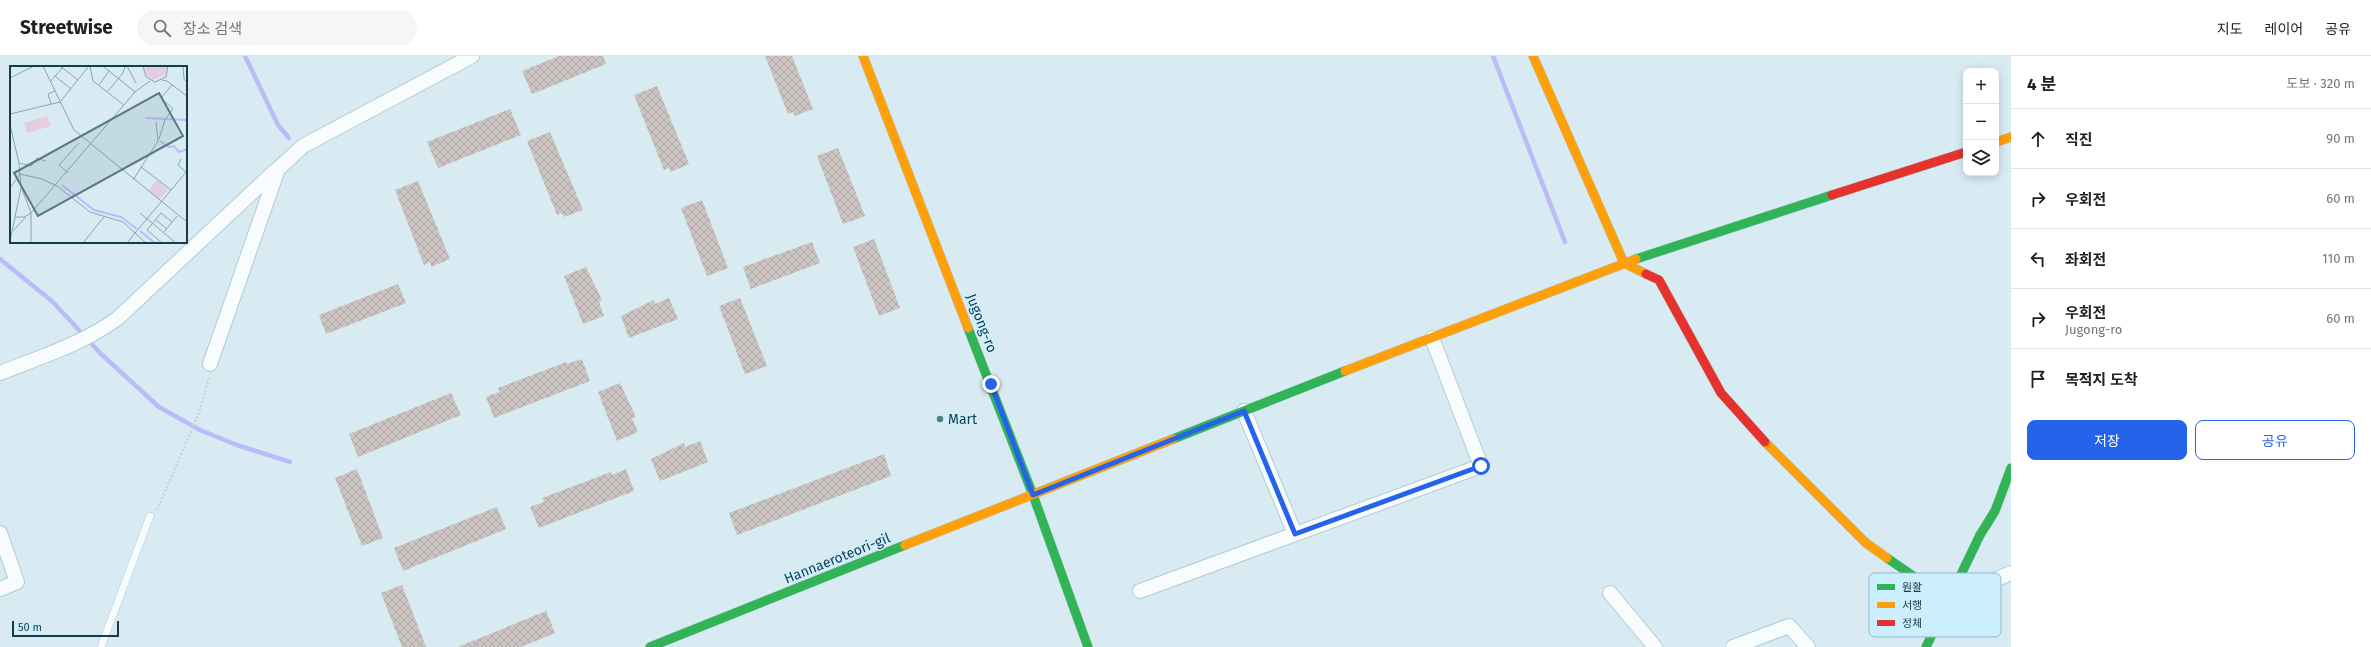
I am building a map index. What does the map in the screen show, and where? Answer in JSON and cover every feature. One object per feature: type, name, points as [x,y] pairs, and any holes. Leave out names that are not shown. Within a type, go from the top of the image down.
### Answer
[{"type":"street","points":[[0,373],[69,346],[104,329],[118,318],[303,146],[472,56]]},
{"type":"street","name":"Jugong-ro","points":[[863,56],[1033,495],[1088,647]]},
{"type":"street","points":[[1533,56],[1624,263],[1659,280],[1721,393],[1743,419],[1866,544],[1908,573]]},
{"type":"street","points":[[1999,141],[2011,137]]},
{"type":"street","name":"Hannaeroteori-gil","points":[[650,647],[1244,411],[1624,263],[1963,153]]},
{"type":"street","points":[[210,364],[278,169]]},
{"type":"street","points":[[1140,591],[1481,466],[1432,338]]},
{"type":"street","points":[[1244,411],[1295,534]]},
{"type":"street","points":[[1961,573],[1980,535],[1995,511],[2011,468]]},
{"type":"street","points":[[0,534],[17,582],[0,589]]},
{"type":"street","points":[[2001,577],[2011,573]]},
{"type":"street","points":[[1610,593],[1655,647]]},
{"type":"street","points":[[1733,647],[1789,626],[1808,647]]},
{"type":"street","points":[[1926,647],[1931,637]]},
{"type":"lane","points":[[101,647],[150,516]]},
{"type":"path","points":[[150,516],[156,513],[198,417],[210,381],[210,364]]},
{"type":"building","points":[[559,56],[603,56],[606,64],[532,94],[522,71]]},
{"type":"building","points":[[765,56],[792,56],[813,109],[795,116],[793,112],[788,114]]},
{"type":"building","points":[[657,86],[689,164],[671,172],[669,168],[664,170],[634,95]]},
{"type":"building","points":[[510,109],[521,135],[438,168],[427,142]]},
{"type":"building","points":[[550,132],[583,210],[564,217],[562,213],[557,215],[527,141]]},
{"type":"building","points":[[838,148],[865,216],[843,224],[817,156]]},
{"type":"building","points":[[418,181],[450,259],[431,267],[430,262],[424,265],[395,190]]},
{"type":"building","points":[[702,200],[728,268],[707,276],[681,208]]},
{"type":"building","points":[[874,239],[900,308],[879,316],[853,247]]},
{"type":"building","points":[[812,242],[820,263],[751,289],[743,267]]},
{"type":"building","points":[[586,267],[602,300],[599,302],[604,316],[583,324],[564,276]]},
{"type":"building","points":[[398,284],[406,303],[326,334],[319,315]]},
{"type":"building","points":[[669,298],[678,319],[629,338],[621,316],[654,300],[655,304]]},
{"type":"building","points":[[740,298],[767,366],[745,374],[719,306]]},
{"type":"building","points":[[582,359],[590,381],[494,418],[486,397],[499,392],[498,388],[566,362],[567,364]]},
{"type":"building","points":[[620,383],[636,417],[632,418],[638,432],[617,441],[598,392]]},
{"type":"building","points":[[451,393],[461,415],[358,457],[349,434]]},
{"type":"building","points":[[700,441],[708,462],[660,481],[651,459],[684,443],[685,447]]},
{"type":"building","points":[[884,454],[891,476],[737,535],[729,513]]},
{"type":"building","points":[[357,469],[383,538],[362,546],[335,478]]},
{"type":"building","points":[[626,469],[634,491],[539,528],[530,507],[544,502],[542,498],[611,472],[612,475]]},
{"type":"building","points":[[497,507],[506,529],[403,571],[394,548]]},
{"type":"building","points":[[402,585],[426,647],[402,647],[381,593]]},
{"type":"building","points":[[546,611],[555,633],[521,647],[458,647]]},
{"type":"waterway","points":[[245,56],[278,125],[289,138]]},
{"type":"waterway","points":[[1493,56],[1565,242]]},
{"type":"waterway","points":[[0,259],[53,302],[100,353],[159,407],[200,430],[237,445],[290,462]]},
{"type":"traffic: fast","points":[[1636,259],[1832,195]]},
{"type":"traffic: fast","points":[[968,328],[1033,495],[1088,647]]},
{"type":"traffic: fast","points":[[1173,439],[1345,371]]},
{"type":"traffic: fast","points":[[1962,573],[1980,535],[1995,511],[2011,468]]},
{"type":"traffic: fast","points":[[650,647],[905,545]]},
{"type":"traffic: fast","points":[[1887,558],[1909,573]]},
{"type":"traffic: fast","points":[[1926,647],[1931,637]]},
{"type":"traffic: slow","points":[[863,56],[968,328]]},
{"type":"traffic: slow","points":[[1533,56],[1624,263],[1646,274]]},
{"type":"traffic: slow","points":[[1999,141],[2011,137]]},
{"type":"traffic: slow","points":[[1345,371],[1636,259]]},
{"type":"traffic: slow","points":[[905,545],[1173,439]]},
{"type":"traffic: slow","points":[[1765,442],[1866,543],[1887,558]]},
{"type":"traffic: jam","points":[[1832,195],[1963,153]]},
{"type":"traffic: jam","points":[[1646,274],[1659,280],[1721,393],[1765,442]]},
{"type":"place","name":"Mart","points":[[940,419]]},
{"type":"route","points":[[991,384],[1033,495],[1244,411],[1295,534],[1481,466]]}]
